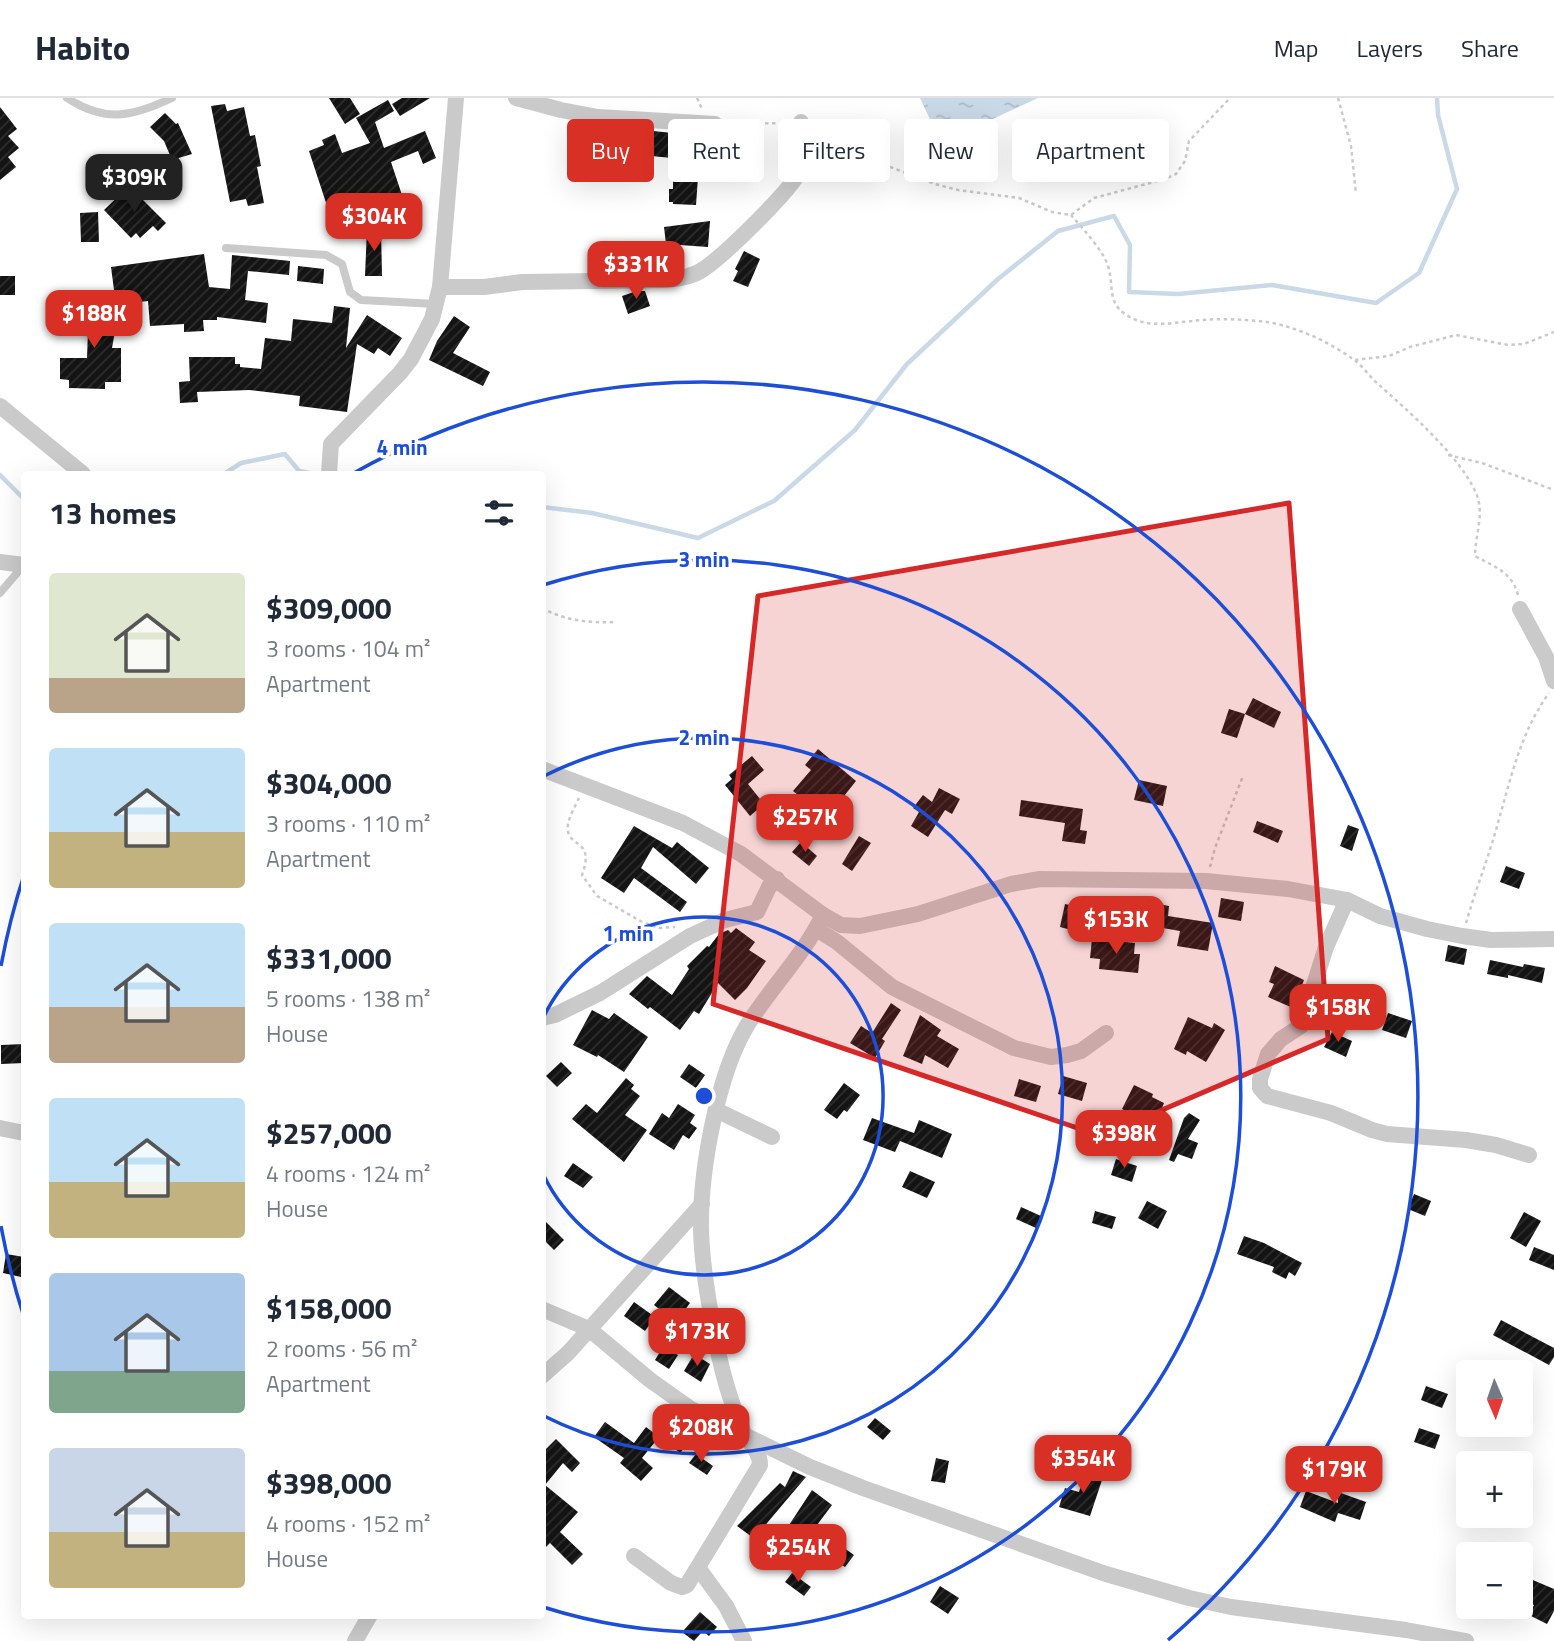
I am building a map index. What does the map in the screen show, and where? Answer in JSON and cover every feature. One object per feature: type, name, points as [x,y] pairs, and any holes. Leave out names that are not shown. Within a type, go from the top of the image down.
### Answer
[{"type":"street","points":[[329,471],[331,444],[411,359],[428,328],[440,287],[456,98]]},
{"type":"street","points":[[516,98],[598,117],[668,121]]},
{"type":"street","points":[[440,287],[684,278],[704,270],[766,212],[792,182]]},
{"type":"street","points":[[0,406],[79,471]]},
{"type":"street","points":[[0,562],[21,565]]},
{"type":"street","points":[[1520,609],[1546,657],[1554,681]]},
{"type":"street","points":[[546,770],[683,823],[741,854],[776,880],[837,942],[892,987],[1014,1048],[1051,1057],[1067,1055],[1081,1051],[1106,1033]]},
{"type":"street","points":[[820,922],[860,926],[918,914],[1011,884],[1040,879],[1206,881],[1288,889],[1347,900],[1380,916],[1462,936],[1491,940],[1554,939]]},
{"type":"street","points":[[546,1016],[600,993],[690,936],[725,920],[757,912],[769,887],[776,880]]},
{"type":"street","points":[[1347,900],[1326,947],[1301,1026],[1281,1040],[1268,1054],[1260,1088],[1267,1096],[1331,1113],[1387,1134],[1466,1140],[1529,1155]]},
{"type":"street","points":[[634,1556],[677,1587],[687,1586],[760,1465],[760,1457],[745,1434],[724,1377],[714,1334],[703,1258],[702,1204],[716,1110],[731,1058],[747,1026],[796,962],[820,922]]},
{"type":"street","points":[[716,1110],[772,1137]]},
{"type":"street","points":[[0,1128],[21,1132]]},
{"type":"street","points":[[546,1372],[568,1353],[702,1204]]},
{"type":"street","points":[[546,1311],[589,1329],[650,1380],[691,1409],[810,1467],[863,1488],[1106,1574],[1189,1598],[1231,1607],[1406,1630],[1466,1641]]},
{"type":"street","points":[[699,1569],[726,1606],[744,1641]]},
{"type":"street","points":[[355,1641],[368,1619]]},
{"type":"lane","points":[[66,98],[98,114],[113,116],[144,109],[172,98]]},
{"type":"lane","points":[[226,248],[326,255],[342,264],[350,292],[361,300],[436,304]]},
{"type":"lane","points":[[0,593],[21,568]]},
{"type":"path","points":[[697,98],[699,106],[711,119]]},
{"type":"path","points":[[1072,216],[1094,198],[1154,183],[1176,174],[1185,161],[1189,141],[1230,98]]},
{"type":"path","points":[[1338,98],[1351,146],[1356,194]]},
{"type":"path","points":[[890,168],[958,190],[1019,198],[1052,212],[1072,216],[1109,267],[1112,299],[1127,316],[1141,322],[1269,323],[1318,338],[1355,360],[1404,406],[1464,472],[1478,501],[1479,525],[1475,556],[1503,570],[1513,581],[1520,609]]},
{"type":"path","points":[[1355,360],[1389,356],[1410,347],[1456,335],[1508,345],[1524,344],[1554,332]]},
{"type":"path","points":[[1448,455],[1482,463],[1554,491]]},
{"type":"path","points":[[546,610],[569,619],[591,623],[615,622]]},
{"type":"path","points":[[1462,936],[1520,745],[1536,712],[1554,687]]},
{"type":"path","points":[[1206,881],[1215,848],[1243,776]]},
{"type":"path","points":[[585,785],[567,829],[569,835],[582,845],[586,854],[582,875],[590,888],[597,896],[642,922],[659,928],[676,927],[690,936]]},
{"type":"highlighted area","points":[[1289,503],[1328,1039],[1101,1136],[713,1004],[758,596]]},
{"type":"water","points":[[920,98],[1038,98],[993,119],[930,119]]},
{"type":"building","points":[[329,98],[350,98],[360,114],[345,124]]},
{"type":"building","points":[[402,98],[430,98],[400,116],[392,104]]},
{"type":"building","points":[[388,100],[394,111],[375,122],[384,148],[425,131],[436,158],[423,164],[418,151],[391,162],[403,198],[332,221],[309,151],[324,145],[322,140],[335,134],[342,153],[370,143],[356,118]]},
{"type":"building","points":[[225,104],[227,111],[244,107],[250,136],[255,135],[261,166],[257,167],[264,203],[248,206],[246,199],[230,202],[211,106]]},
{"type":"building","points":[[0,107],[17,129],[8,136],[19,148],[8,157],[16,167],[0,180]]},
{"type":"building","points":[[165,113],[178,123],[192,154],[172,160],[164,141],[150,127]]},
{"type":"building","points":[[654,131],[668,133],[668,158],[654,156]]},
{"type":"building","points":[[673,182],[698,182],[696,205],[669,202],[669,189],[673,189]]},
{"type":"building","points":[[129,186],[166,223],[158,231],[153,226],[140,238],[136,233],[131,238],[104,210]]},
{"type":"building","points":[[98,212],[99,242],[81,242],[80,213]]},
{"type":"building","points":[[710,221],[708,247],[666,244],[664,227]]},
{"type":"building","points":[[367,229],[381,229],[382,276],[365,276]]},
{"type":"building","points":[[744,251],[760,259],[748,287],[733,281],[738,271],[735,269]]},
{"type":"building","points":[[204,254],[209,287],[230,289],[232,255],[290,261],[289,275],[248,271],[245,300],[268,303],[266,323],[217,317],[217,320],[203,320],[204,331],[184,332],[184,324],[150,326],[148,301],[116,305],[111,267]]},
{"type":"building","points":[[298,266],[324,269],[323,284],[297,281]]},
{"type":"building","points":[[0,276],[15,276],[15,295],[0,295]]},
{"type":"building","points":[[645,291],[650,306],[628,314],[622,296]]},
{"type":"building","points":[[77,304],[119,309],[112,348],[121,348],[121,382],[105,382],[105,389],[69,388],[69,380],[60,379],[60,358],[87,358],[88,332],[74,330]]},
{"type":"building","points":[[334,306],[350,308],[346,348],[367,315],[402,338],[390,356],[378,348],[374,354],[357,344],[347,412],[299,406],[300,396],[249,390],[197,392],[198,402],[180,403],[179,382],[190,381],[189,357],[235,357],[235,364],[240,364],[240,367],[261,369],[265,338],[291,341],[293,319],[332,323]]},
{"type":"building","points":[[454,316],[470,327],[453,353],[490,372],[483,386],[429,360],[437,341]]},
{"type":"building","points":[[1253,698],[1281,712],[1274,728],[1245,714]]},
{"type":"building","points":[[1229,709],[1245,714],[1237,738],[1221,733]]},
{"type":"building","points":[[818,749],[856,781],[836,806],[828,800],[819,812],[793,791],[811,770],[805,765]]},
{"type":"building","points":[[752,756],[764,770],[748,784],[764,804],[750,816],[725,785],[732,779],[729,775]]},
{"type":"building","points":[[1139,780],[1167,786],[1163,806],[1134,800]]},
{"type":"building","points":[[939,788],[960,799],[952,814],[945,810],[928,837],[911,826],[919,812],[913,808],[923,795],[932,802]]},
{"type":"building","points":[[1021,800],[1083,809],[1080,830],[1087,831],[1085,844],[1062,841],[1065,823],[1019,816]]},
{"type":"building","points":[[1257,821],[1283,831],[1278,843],[1253,832]]},
{"type":"building","points":[[1348,825],[1359,829],[1352,851],[1340,846]]},
{"type":"building","points":[[634,826],[672,848],[677,842],[709,868],[696,884],[653,847],[641,868],[687,902],[680,912],[634,878],[624,893],[601,878]]},
{"type":"building","points":[[859,836],[871,843],[852,871],[842,864]]},
{"type":"building","points":[[801,842],[817,856],[809,866],[792,852]]},
{"type":"building","points":[[1506,866],[1525,873],[1519,889],[1500,882]]},
{"type":"building","points":[[1221,898],[1244,902],[1241,921],[1218,917]]},
{"type":"building","points":[[1138,900],[1169,906],[1168,916],[1213,923],[1208,951],[1177,946],[1180,931],[1134,923]]},
{"type":"building","points":[[1065,904],[1104,913],[1098,937],[1060,927]]},
{"type":"building","points":[[736,928],[755,942],[749,950],[766,961],[735,1000],[718,983],[699,1014],[694,1011],[680,1030],[629,994],[647,976],[672,995],[689,969],[687,966],[709,947],[719,934],[728,930],[731,933]]},
{"type":"building","points":[[1092,939],[1135,943],[1134,954],[1140,954],[1138,973],[1099,969],[1100,959],[1090,958]]},
{"type":"building","points":[[1448,945],[1467,949],[1464,965],[1445,961]]},
{"type":"building","points":[[1490,960],[1523,967],[1524,964],[1545,968],[1542,983],[1508,975],[1508,978],[1487,974]]},
{"type":"building","points":[[1275,966],[1304,980],[1293,1008],[1268,997],[1274,984],[1269,982]]},
{"type":"building","points":[[891,1003],[901,1010],[882,1039],[885,1041],[875,1058],[850,1043],[861,1026],[872,1033]]},
{"type":"building","points":[[592,1010],[609,1019],[614,1013],[648,1037],[624,1072],[598,1055],[597,1057],[573,1045]]},
{"type":"building","points":[[1388,1013],[1412,1021],[1406,1038],[1382,1030]]},
{"type":"building","points":[[920,1015],[941,1030],[937,1036],[959,1049],[948,1068],[925,1055],[922,1064],[903,1056]]},
{"type":"building","points":[[1188,1017],[1212,1028],[1214,1023],[1225,1030],[1206,1062],[1187,1051],[1186,1055],[1174,1049]]},
{"type":"building","points":[[1332,1032],[1352,1041],[1346,1057],[1324,1047]]},
{"type":"building","points":[[21,1044],[21,1063],[1,1064],[1,1045]]},
{"type":"building","points":[[561,1062],[572,1073],[557,1087],[546,1076]]},
{"type":"building","points":[[689,1064],[705,1075],[696,1088],[680,1077]]},
{"type":"building","points":[[1063,1076],[1087,1083],[1082,1101],[1058,1094]]},
{"type":"building","points":[[626,1078],[634,1085],[631,1089],[640,1096],[625,1115],[647,1130],[624,1162],[572,1119],[586,1104],[597,1113]]},
{"type":"building","points":[[1019,1079],[1041,1086],[1036,1102],[1014,1096]]},
{"type":"building","points":[[844,1083],[860,1095],[847,1112],[844,1110],[837,1119],[824,1110]]},
{"type":"building","points":[[1134,1085],[1164,1103],[1162,1108],[1166,1110],[1156,1132],[1143,1126],[1146,1121],[1122,1109]]},
{"type":"building","points":[[678,1104],[695,1115],[690,1123],[697,1128],[689,1139],[683,1135],[674,1150],[649,1134],[662,1113],[669,1118]]},
{"type":"building","points":[[1189,1113],[1200,1120],[1188,1139],[1198,1143],[1192,1159],[1178,1154],[1174,1162],[1169,1160],[1184,1118]]},
{"type":"building","points":[[872,1118],[914,1133],[919,1120],[952,1134],[942,1158],[900,1141],[895,1152],[863,1140]]},
{"type":"building","points":[[1116,1159],[1137,1166],[1132,1182],[1111,1175]]},
{"type":"building","points":[[573,1163],[593,1177],[583,1188],[564,1176]]},
{"type":"building","points":[[910,1171],[935,1182],[927,1198],[902,1187]]},
{"type":"building","points":[[1414,1194],[1431,1201],[1425,1216],[1408,1209]]},
{"type":"building","points":[[1147,1201],[1167,1211],[1158,1229],[1138,1218]]},
{"type":"building","points":[[1021,1207],[1041,1216],[1036,1228],[1016,1219]]},
{"type":"building","points":[[1095,1211],[1116,1217],[1112,1229],[1092,1223]]},
{"type":"building","points":[[1524,1212],[1541,1221],[1526,1247],[1510,1238]]},
{"type":"building","points":[[546,1222],[564,1240],[554,1250],[546,1242]]},
{"type":"building","points":[[1244,1236],[1302,1263],[1295,1276],[1289,1272],[1286,1279],[1272,1272],[1274,1267],[1237,1254]]},
{"type":"building","points":[[1534,1247],[1554,1255],[1554,1270],[1529,1260]]},
{"type":"building","points":[[6,1254],[21,1256],[21,1277],[3,1273]]},
{"type":"building","points":[[669,1287],[690,1303],[676,1322],[654,1305]]},
{"type":"building","points":[[634,1302],[655,1317],[645,1331],[624,1316]]},
{"type":"building","points":[[1501,1320],[1554,1348],[1554,1357],[1549,1365],[1493,1335]]},
{"type":"building","points":[[663,1347],[678,1355],[669,1369],[655,1360]]},
{"type":"building","points":[[694,1354],[710,1364],[701,1382],[684,1371]]},
{"type":"building","points":[[1426,1386],[1448,1394],[1442,1408],[1421,1400]]},
{"type":"building","points":[[875,1418],[891,1431],[883,1440],[867,1427]]},
{"type":"building","points":[[605,1422],[634,1443],[646,1427],[659,1437],[642,1458],[653,1468],[641,1481],[620,1463],[624,1458],[594,1437]]},
{"type":"building","points":[[671,1425],[690,1441],[680,1453],[660,1436]]},
{"type":"building","points":[[1419,1428],[1440,1435],[1435,1449],[1414,1442]]},
{"type":"building","points":[[556,1439],[580,1463],[572,1472],[563,1463],[546,1484],[546,1449]]},
{"type":"building","points":[[696,1454],[713,1466],[707,1475],[689,1463]]},
{"type":"building","points":[[936,1458],[949,1461],[945,1483],[931,1481]]},
{"type":"building","points":[[793,1471],[806,1477],[762,1529],[759,1527],[752,1537],[737,1526],[780,1483],[785,1487]]},
{"type":"building","points":[[1085,1472],[1103,1477],[1090,1516],[1059,1507],[1065,1488],[1079,1492]]},
{"type":"building","points":[[546,1486],[578,1512],[560,1532],[583,1554],[572,1565],[550,1543],[546,1547]]},
{"type":"building","points":[[812,1490],[832,1505],[811,1533],[823,1540],[817,1550],[800,1540],[790,1554],[776,1545]]},
{"type":"building","points":[[1306,1491],[1338,1503],[1338,1492],[1366,1502],[1360,1520],[1338,1513],[1335,1522],[1300,1507]]},
{"type":"building","points":[[840,1545],[854,1555],[845,1567],[831,1557]]},
{"type":"building","points":[[792,1573],[811,1587],[804,1596],[785,1582]]},
{"type":"building","points":[[1533,1580],[1554,1589],[1554,1611],[1547,1624],[1533,1617]]},
{"type":"building","points":[[940,1586],[959,1598],[948,1614],[930,1602]]},
{"type":"building","points":[[700,1612],[717,1627],[709,1636],[703,1631],[694,1641],[682,1632]]},
{"type":"waterway","points":[[546,507],[592,513],[698,538],[774,501],[855,430],[907,364],[998,279],[1058,231],[1114,216],[1130,245],[1129,292],[1178,294],[1272,285],[1376,303],[1419,273],[1457,189],[1438,115],[1437,98]]},
{"type":"waterway","points":[[229,471],[241,463],[285,454],[299,471]]},
{"type":"waterway","points":[[0,475],[21,496]]}]
